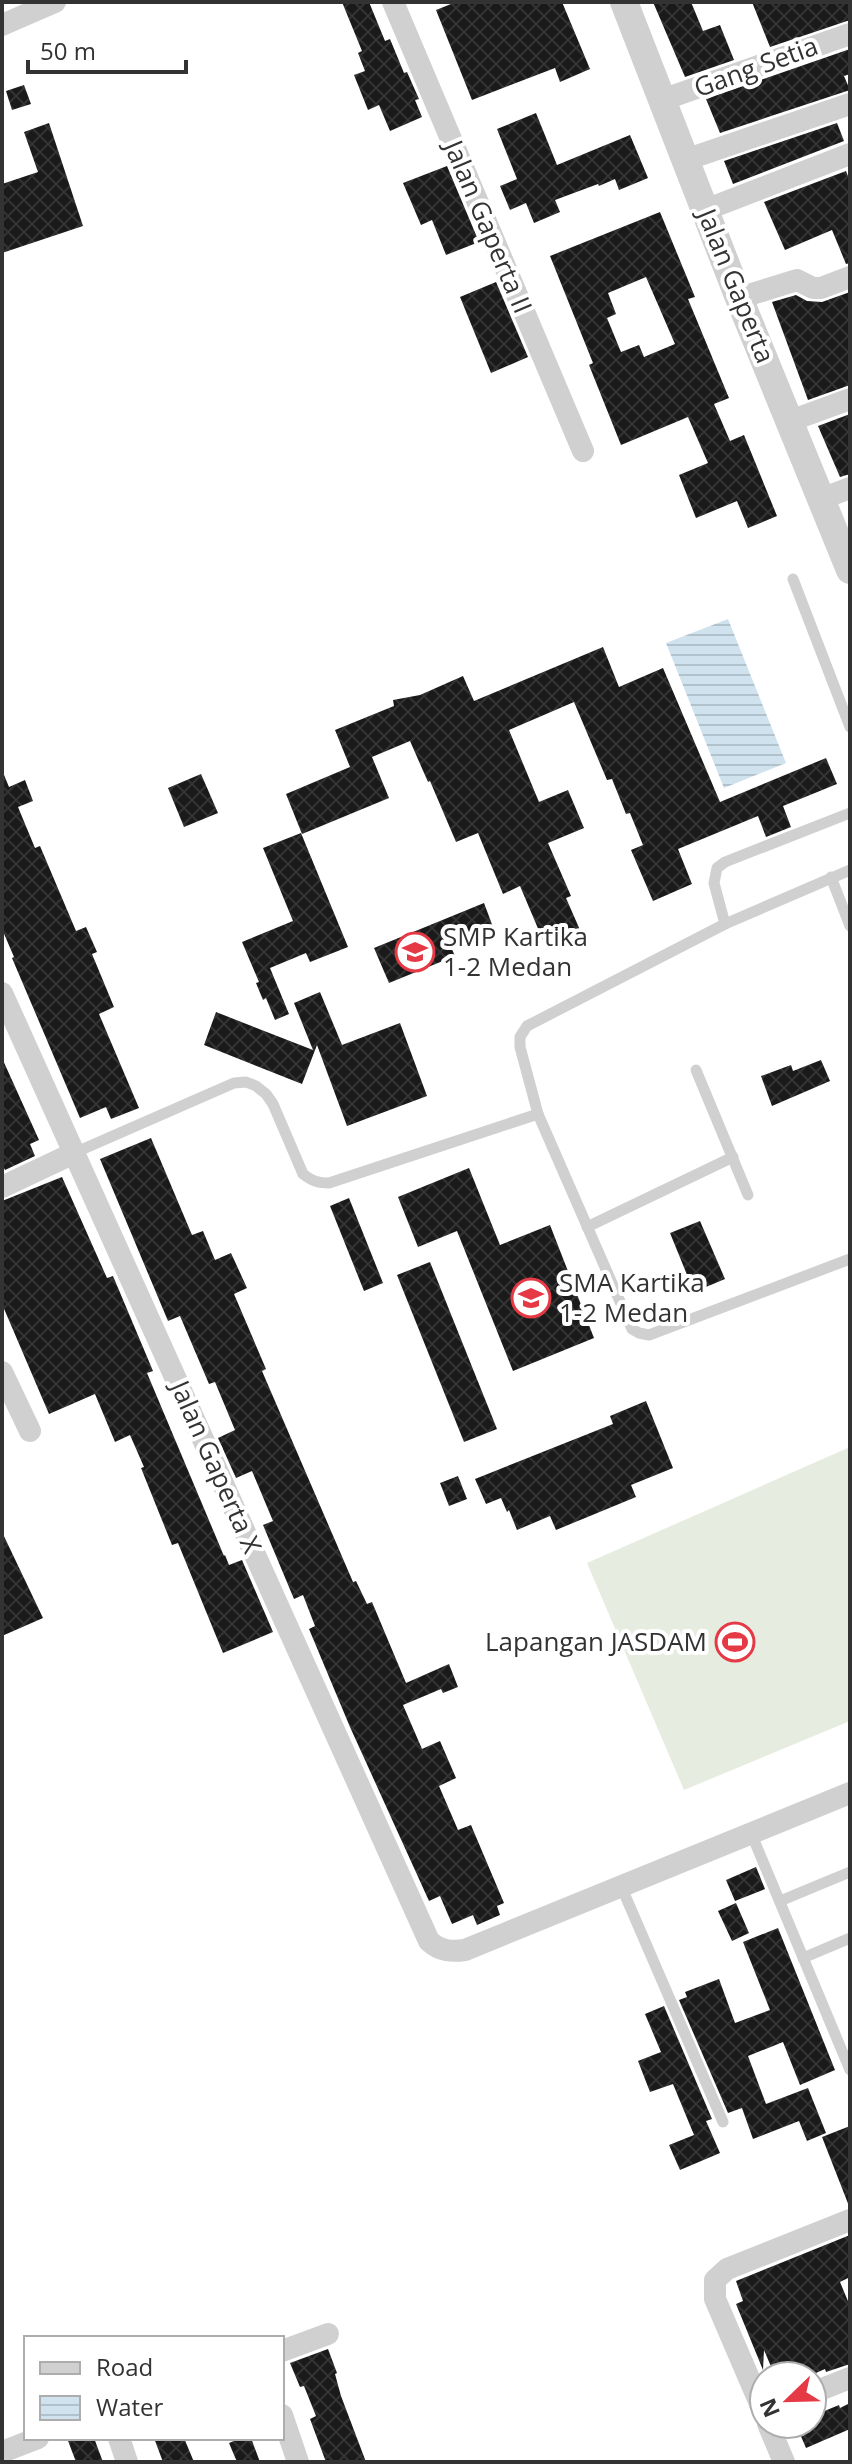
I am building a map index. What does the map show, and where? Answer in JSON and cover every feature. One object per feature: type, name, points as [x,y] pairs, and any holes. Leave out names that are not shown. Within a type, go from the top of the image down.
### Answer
[{"type":"street","points":[[2,25],[55,2]]},
{"type":"street","name":"Jalan Gaperta II","points":[[393,2],[583,451]]},
{"type":"street","name":"Jalan Gaperta","points":[[624,2],[739,298],[850,570]]},
{"type":"street","name":"Gang Setia","points":[[662,100],[850,34]]},
{"type":"street","points":[[685,160],[850,104]]},
{"type":"street","points":[[705,210],[850,154]]},
{"type":"street","points":[[739,298],[797,280],[813,288],[821,288],[850,277]]},
{"type":"street","points":[[790,421],[850,399]]},
{"type":"street","points":[[821,499],[850,488]]},
{"type":"street","name":"Jalan Gaperta X","points":[[2,993],[429,1941],[445,1950],[465,1950],[621,1886]]},
{"type":"street","points":[[2,1187],[74,1153]]},
{"type":"street","points":[[2,1372],[30,1431]]},
{"type":"street","points":[[621,1886],[850,1793]]},
{"type":"street","points":[[748,2375],[715,2299],[715,2280],[727,2269],[850,2220]]},
{"type":"street","points":[[284,2350],[328,2334]]},
{"type":"street","points":[[828,2387],[850,2378]]},
{"type":"street","points":[[284,2421],[298,2462]]},
{"type":"street","points":[[2,2452],[33,2440]]},
{"type":"street","points":[[120,2440],[127,2462]]},
{"type":"street","points":[[775,2440],[784,2462]]},
{"type":"lane","points":[[793,579],[850,727]]},
{"type":"lane","points":[[725,924],[714,883],[717,868],[725,862],[850,813]]},
{"type":"lane","points":[[850,870],[725,924],[527,1026],[520,1037],[538,1114],[632,1329],[645,1335],[850,1259]]},
{"type":"lane","points":[[831,877],[850,926]]},
{"type":"lane","points":[[696,1070],[748,1195]]},
{"type":"lane","points":[[74,1153],[211,1092],[246,1082],[266,1094],[273,1104],[303,1174],[311,1181],[321,1183],[390,1164],[538,1114]]},
{"type":"lane","points":[[587,1227],[733,1157]]},
{"type":"lane","points":[[751,1833],[850,2070]]},
{"type":"lane","points":[[780,1901],[850,1872]]},
{"type":"lane","points":[[621,1886],[723,2122]]},
{"type":"lane","points":[[803,1958],[850,1938]]},
{"type":"shaded area","name":"Lapangan JASDAM","points":[[850,1447],[850,1721],[684,1790],[587,1563]]},
{"type":"water","points":[[728,619],[786,763],[724,788],[666,643]]},
{"type":"building","points":[[342,2],[369,2],[385,41],[390,39],[404,73],[407,72],[419,99],[415,100],[422,117],[390,131],[379,105],[368,110],[354,75],[365,71],[358,53],[362,51]]},
{"type":"building","points":[[456,2],[562,2],[590,69],[560,82],[555,68],[472,100],[436,10]]},
{"type":"building","points":[[653,2],[691,2],[703,31],[720,25],[734,60],[685,77]]},
{"type":"building","points":[[752,2],[850,2],[850,20],[770,47]]},
{"type":"building","points":[[850,49],[850,74],[844,76],[850,90],[720,133],[706,99]]},
{"type":"building","points":[[24,85],[31,104],[12,110],[6,91]]},
{"type":"building","points":[[536,113],[557,165],[630,135],[648,178],[619,190],[615,179],[555,200],[560,212],[534,223],[526,203],[510,210],[500,186],[517,179],[497,129]]},
{"type":"building","points":[[49,123],[83,226],[2,253],[2,184],[38,172],[24,132]]},
{"type":"building","points":[[837,123],[844,141],[733,184],[724,161]]},
{"type":"building","points":[[447,166],[479,242],[446,255],[432,220],[421,225],[403,183]]},
{"type":"building","points":[[846,171],[850,181],[850,263],[846,264],[832,230],[785,250],[764,202]]},
{"type":"building","points":[[660,212],[695,297],[688,299],[729,398],[714,404],[730,441],[744,435],[777,516],[748,528],[737,501],[696,518],[679,475],[708,463],[688,417],[621,445],[589,365],[593,363],[550,256]],"holes":[[[646,277],[675,344],[644,357],[639,345],[621,352],[607,318],[616,314],[608,293]]]},
{"type":"building","points":[[496,282],[528,357],[491,373],[460,297]]},
{"type":"building","points":[[850,292],[850,385],[808,400],[772,302],[796,295],[807,301],[822,302]]},
{"type":"building","points":[[850,414],[850,474],[840,477],[818,426]]},
{"type":"building","points":[[603,647],[619,687],[663,668],[720,802],[826,758],[837,784],[783,806],[791,827],[766,837],[758,816],[678,849],[692,884],[653,901],[631,850],[643,845],[612,779],[607,780],[574,702],[509,730],[539,802],[568,790],[584,828],[548,843],[571,896],[566,898],[580,930],[545,945],[520,886],[503,894],[478,833],[456,842],[410,741],[372,757],[389,798],[302,834],[286,794],[350,767],[335,730],[394,706],[393,700],[420,695],[463,676],[474,701]]},
{"type":"building","points":[[2,770],[9,787],[25,780],[33,801],[18,807],[35,848],[40,846],[76,931],[86,927],[97,952],[92,954],[114,1007],[99,1014],[139,1108],[111,1119],[106,1107],[80,1118],[2,929]]},
{"type":"building","points":[[201,774],[218,813],[184,827],[168,788]]},
{"type":"building","points":[[301,833],[348,947],[310,962],[306,953],[270,968],[289,1014],[275,1020],[266,998],[263,1000],[242,942],[293,921],[263,848]]},
{"type":"building","name":"SMP Kartika 1-2 Medan","points":[[484,903],[493,927],[450,945],[455,956],[389,983],[374,948]]},
{"type":"building","points":[[320,992],[342,1045],[400,1023],[427,1096],[347,1126],[317,1045],[302,1084],[204,1045],[216,1012],[313,1050],[294,1003]]},
{"type":"building","points":[[2,1058],[39,1140],[30,1144],[35,1156],[5,1170],[2,1164]]},
{"type":"building","points":[[821,1060],[830,1081],[772,1106],[761,1076],[791,1065],[793,1071]]},
{"type":"building","points":[[151,1138],[192,1235],[203,1231],[215,1260],[231,1253],[247,1288],[234,1294],[266,1369],[262,1371],[353,1582],[356,1581],[367,1604],[372,1602],[406,1683],[449,1664],[458,1687],[443,1693],[441,1689],[403,1705],[422,1749],[440,1741],[456,1778],[439,1786],[458,1830],[471,1825],[504,1903],[497,1906],[500,1915],[477,1925],[473,1915],[452,1924],[440,1896],[429,1901],[309,1629],[315,1626],[303,1595],[294,1599],[263,1525],[273,1521],[252,1471],[236,1478],[218,1438],[235,1430],[215,1382],[209,1384],[180,1316],[168,1321],[100,1159]]},
{"type":"building","name":"SMA Kartika 1-2 Medan","points":[[469,1168],[500,1245],[550,1225],[594,1338],[513,1371],[457,1231],[418,1247],[398,1197]]},
{"type":"building","points":[[62,1177],[107,1278],[113,1276],[153,1371],[147,1373],[224,1556],[229,1565],[242,1560],[273,1632],[223,1653],[178,1543],[172,1545],[130,1435],[115,1442],[95,1394],[49,1414],[2,1304],[2,1201]]},
{"type":"building","points":[[349,1198],[383,1283],[364,1291],[330,1206]]},
{"type":"building","points":[[700,1221],[725,1279],[694,1292],[670,1233]]},
{"type":"building","points":[[430,1262],[497,1429],[464,1442],[397,1275]]},
{"type":"building","points":[[646,1401],[673,1468],[631,1485],[636,1497],[556,1530],[550,1516],[517,1530],[501,1498],[486,1504],[475,1479],[613,1424],[610,1416]]},
{"type":"building","points":[[458,1476],[467,1499],[449,1506],[440,1483]]},
{"type":"building","points":[[2,1532],[43,1618],[2,1636]]},
{"type":"building","points":[[756,1867],[765,1889],[735,1901],[726,1880]]},
{"type":"building","points":[[736,1903],[749,1933],[732,1941],[718,1911]]},
{"type":"building","points":[[778,1928],[835,2070],[800,2085],[783,2042],[748,2056],[766,2104],[808,2088],[826,2133],[807,2141],[799,2121],[753,2139],[742,2108],[728,2113],[679,2000],[687,1997],[685,1992],[719,1979],[735,2023],[770,2010],[743,1942]]},
{"type":"building","points":[[664,2006],[712,2119],[706,2121],[720,2153],[680,2170],[669,2145],[694,2135],[673,2084],[650,2092],[638,2061],[661,2052],[645,2014]]},
{"type":"building","points":[[850,2126],[850,2206],[849,2206],[822,2137]]},
{"type":"building","points":[[850,2235],[850,2277],[840,2282],[850,2306],[850,2364],[828,2371],[828,2360],[768,2360],[764,2350],[764,2360],[759,2360],[736,2304],[743,2301],[736,2281]]},
{"type":"building","points":[[328,2349],[341,2396],[366,2462],[326,2462],[310,2419],[316,2416],[304,2386],[300,2387],[290,2363]]},
{"type":"building","points":[[850,2403],[850,2429],[828,2438],[828,2410],[839,2405],[840,2408]]},
{"type":"building","points":[[68,2440],[95,2440],[103,2462],[76,2462]]},
{"type":"building","points":[[155,2440],[185,2440],[194,2462],[163,2462]]},
{"type":"building","points":[[252,2440],[260,2462],[237,2462],[229,2443]]},
{"type":"building","points":[[803,2440],[825,2440],[806,2448]]},
{"type":"place","name":"SMP Kartika 1-2 Medan","points":[[415,952]]},
{"type":"place","name":"SMA Kartika 1-2 Medan","points":[[531,1298]]},
{"type":"place","name":"Lapangan JASDAM","points":[[735,1642]]}]
